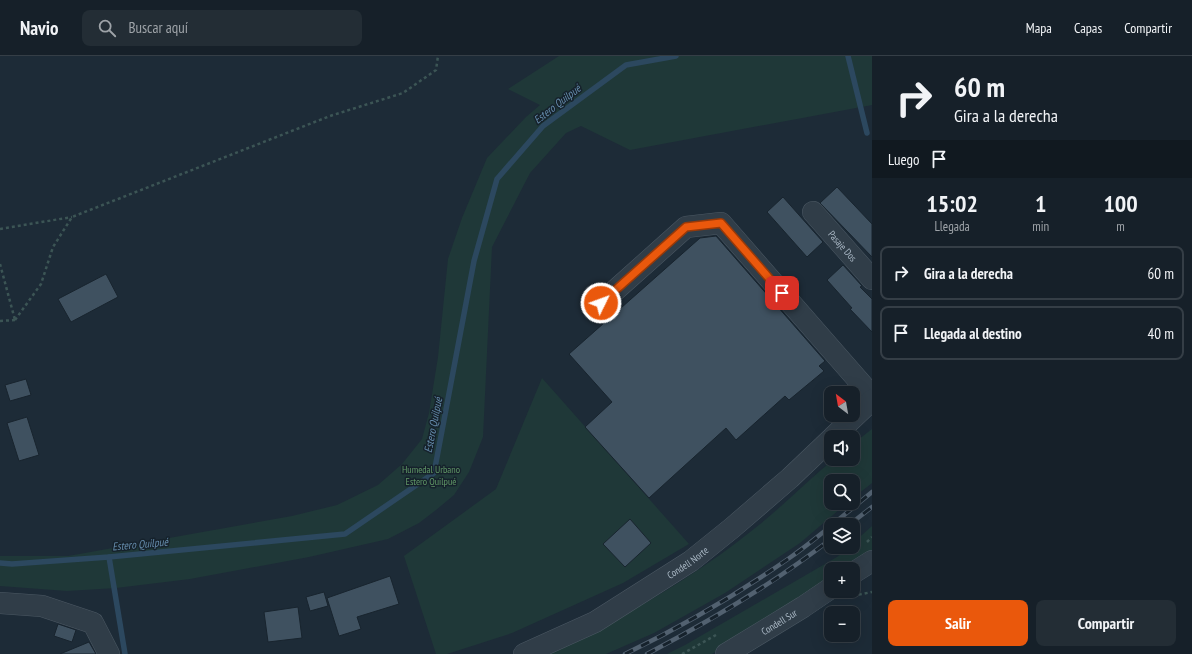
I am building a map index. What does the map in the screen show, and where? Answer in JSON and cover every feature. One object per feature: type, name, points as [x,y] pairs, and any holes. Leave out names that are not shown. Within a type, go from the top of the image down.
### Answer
[{"type":"street","name":"Pasaje Dos","points":[[813,212],[872,279]]},
{"type":"street","points":[[601,303],[686,227],[721,223],[872,396]]},
{"type":"street","points":[[840,430],[872,400]]},
{"type":"street","name":"Condell Norte","points":[[524,654],[595,622],[691,561],[790,478],[824,446]]},
{"type":"street","points":[[860,569],[872,561]]},
{"type":"street","name":"Condell Sur","points":[[726,654],[824,593]]},
{"type":"street","points":[[0,603],[42,606],[93,623],[109,654]]},
{"type":"path","points":[[0,229],[72,217],[330,116],[402,93],[436,70],[438,56]]},
{"type":"path","points":[[15,320],[41,284],[53,247],[72,217]]},
{"type":"path","points":[[0,264],[15,320]]},
{"type":"path","points":[[0,321],[15,320]]},
{"type":"green space","name":"Humedal Urbano Estero Quilpué","points":[[559,56],[872,56],[872,105],[630,150],[581,126],[566,133],[530,173],[492,247],[483,437],[469,472],[454,495],[419,523],[388,539],[309,557],[190,579],[116,588],[67,591],[0,586],[0,556],[68,556],[292,516],[337,505],[378,485],[402,464],[422,439],[429,413],[438,357],[448,259],[462,218],[487,158],[526,117],[540,105],[508,89]]},
{"type":"green space","points":[[542,378],[689,544],[623,583],[512,633],[447,654],[436,654],[404,556],[496,489]]},
{"type":"green space","points":[[872,429],[872,483],[860,492],[860,474],[824,474],[824,510],[839,510],[829,518],[824,518],[824,523],[800,543],[725,593],[654,633],[606,654],[549,654],[658,596],[710,562],[759,525],[826,466],[860,466],[860,438]]},
{"type":"green space","points":[[872,526],[872,552],[856,562],[828,562],[841,554],[860,554],[860,537]]},
{"type":"green space","points":[[824,565],[824,582],[712,654],[667,654]]},
{"type":"building","points":[[837,187],[872,224],[872,257],[820,203]]},
{"type":"building","points":[[783,197],[823,242],[807,257],[767,212]]},
{"type":"building","points":[[716,236],[825,361],[819,366],[824,371],[789,400],[785,396],[736,440],[726,428],[649,498],[585,427],[612,402],[569,354],[700,238]]},
{"type":"building","points":[[843,265],[862,286],[860,287],[872,299],[872,332],[850,309],[852,308],[827,280]]},
{"type":"building","points":[[106,274],[118,297],[71,322],[58,299]]},
{"type":"building","points":[[26,379],[31,395],[10,401],[5,385]]},
{"type":"building","points":[[27,417],[39,455],[19,461],[7,423]]},
{"type":"building","points":[[630,519],[651,543],[625,567],[603,544]]},
{"type":"building","points":[[390,576],[399,604],[357,617],[361,629],[339,636],[327,598]]},
{"type":"building","points":[[324,592],[328,606],[310,611],[306,597]]},
{"type":"building","points":[[298,607],[302,638],[268,642],[264,612]]},
{"type":"building","points":[[58,624],[76,630],[72,642],[54,636]]},
{"type":"building","points":[[89,642],[96,654],[60,654]]},
{"type":"waterway","name":"Estero Quilpué","points":[[0,563],[12,564],[109,557],[345,534],[434,473],[474,261],[497,179],[543,126],[626,65],[676,56]]},
{"type":"waterway","points":[[848,56],[867,133]]},
{"type":"waterway","points":[[109,557],[125,654]]},
{"type":"railway","points":[[840,518],[872,492]]},
{"type":"railway","points":[[858,518],[872,507]]},
{"type":"railway","points":[[625,654],[667,633],[728,598],[794,555],[824,532]]},
{"type":"railway","points":[[647,654],[742,601],[824,544]]},
{"type":"route","points":[[601,303],[686,227],[721,223],[782,293]]}]
